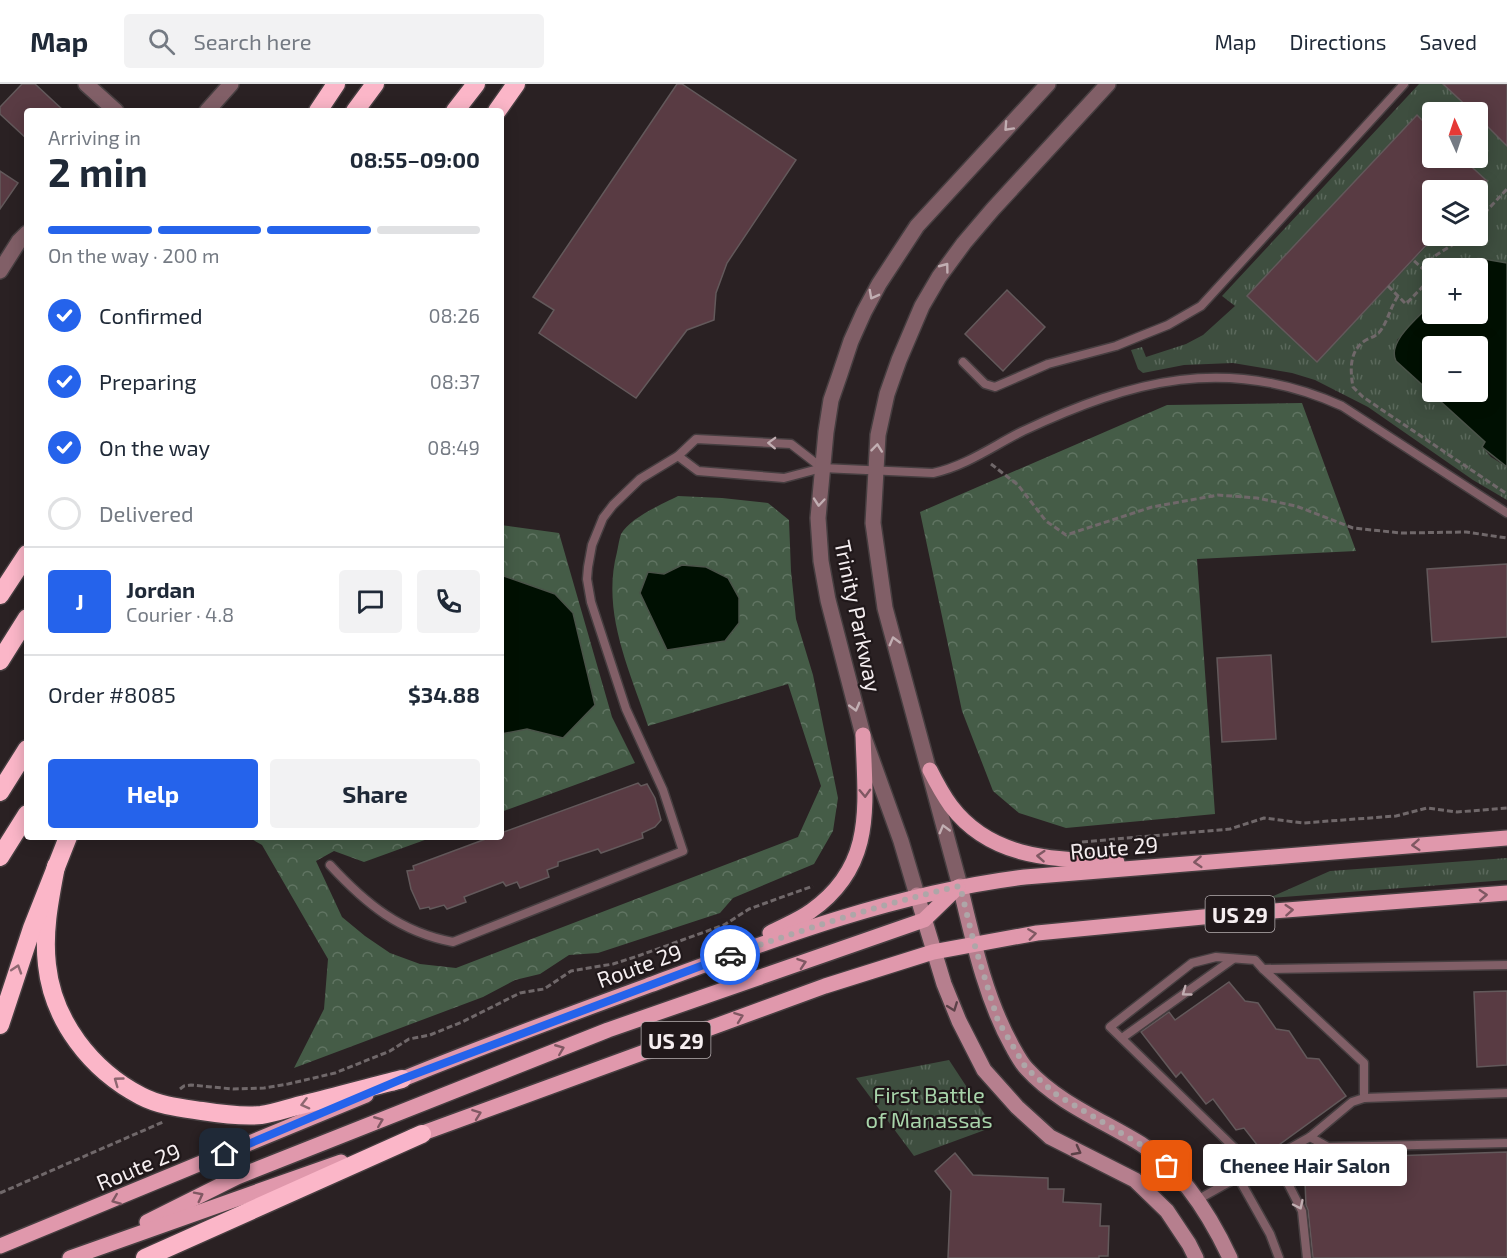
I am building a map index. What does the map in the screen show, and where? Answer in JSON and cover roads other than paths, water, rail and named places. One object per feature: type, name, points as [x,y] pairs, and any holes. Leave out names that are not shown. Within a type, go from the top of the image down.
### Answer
[{"type":"highway","points":[[320,108],[336,84]]},
{"type":"highway","points":[[357,108],[375,84]]},
{"type":"highway","points":[[457,108],[476,84]]},
{"type":"highway","points":[[499,108],[516,84]]},
{"type":"highway","points":[[0,596],[24,559]]},
{"type":"highway","points":[[0,661],[24,623]]},
{"type":"highway","points":[[0,792],[24,754]]},
{"type":"highway","points":[[0,857],[24,819]]},
{"type":"highway","points":[[0,1025],[20,961],[67,840]]},
{"type":"highway","points":[[56,866],[49,904],[46,941],[51,988],[59,1012],[77,1043],[99,1066],[141,1096],[172,1107],[220,1114],[261,1115],[402,1079]]},
{"type":"highway","points":[[145,1258],[422,1134]]},
{"type":"main road","points":[[722,958],[810,912],[834,892],[847,875],[863,835],[865,806],[862,735]]},
{"type":"main road","points":[[930,770],[951,806],[973,830],[987,840],[1031,855],[1162,865]]},
{"type":"main road","name":"Route 29","points":[[0,1246],[402,1079],[722,958],[831,920],[917,895],[960,886],[1025,877],[1507,838]]},
{"type":"main road","points":[[91,1251],[248,1172],[608,1030],[924,920],[960,886]]},
{"type":"main road","name":"US 29","points":[[70,1258],[422,1134],[814,990],[933,952],[1037,933],[1222,915],[1507,893]]},
{"type":"street","points":[[86,84],[113,108]]},
{"type":"street","points":[[210,108],[231,84]]},
{"type":"street","name":"Trinity Parkway","points":[[917,895],[901,841],[862,735],[828,600],[821,561],[818,518],[831,400],[851,341],[879,284],[917,226],[1048,84]]},
{"type":"street","name":"Trinity Parkway","points":[[960,886],[885,608],[873,523],[878,435],[887,394],[907,338],[939,277],[993,209],[1108,84]]},
{"type":"street","points":[[0,271],[24,236]]},
{"type":"street","points":[[960,886],[974,943],[998,1021],[1026,1068],[1057,1095],[1143,1146],[1167,1166],[1188,1188],[1214,1224],[1230,1258]]},
{"type":"street","points":[[917,895],[933,952],[958,1021],[984,1070],[1017,1107],[1050,1137],[1135,1180],[1167,1211],[1196,1258]]},
{"type":"lane","points":[[963,362],[985,384],[995,387],[1048,364],[1124,343],[1168,325],[1201,306],[1404,84]]},
{"type":"lane","points":[[678,456],[698,471],[784,478],[822,468],[933,473],[948,470],[1060,415],[1146,386],[1174,379],[1209,376],[1245,378],[1287,385],[1342,406],[1507,513]]},
{"type":"lane","points":[[330,865],[371,906],[431,938],[453,942],[683,851],[663,790],[626,709],[591,602],[587,579],[592,545],[603,518],[613,505],[640,479],[678,456],[696,440],[791,444],[822,468]]},
{"type":"lane","points":[[1255,1168],[1110,1027],[1192,963],[1216,957],[1255,960],[1364,1063],[1364,1098]]},
{"type":"lane","points":[[1122,1038],[1234,958]]},
{"type":"lane","points":[[1263,969],[1507,964]]},
{"type":"lane","points":[[1197,1200],[1310,1137],[1353,1102],[1364,1098],[1507,1093]]},
{"type":"lane","points":[[1310,1137],[1328,1147],[1507,1143]]},
{"type":"lane","points":[[1274,1156],[1302,1210],[1307,1258]]},
{"type":"lane","points":[[1238,1177],[1270,1234],[1279,1258]]},
{"type":"place","name":"Chenee Hair Salon","points":[[1167,1166]]},
{"type":"park label","name":"First Battle of Manassas","points":[[929,1106]]}]
